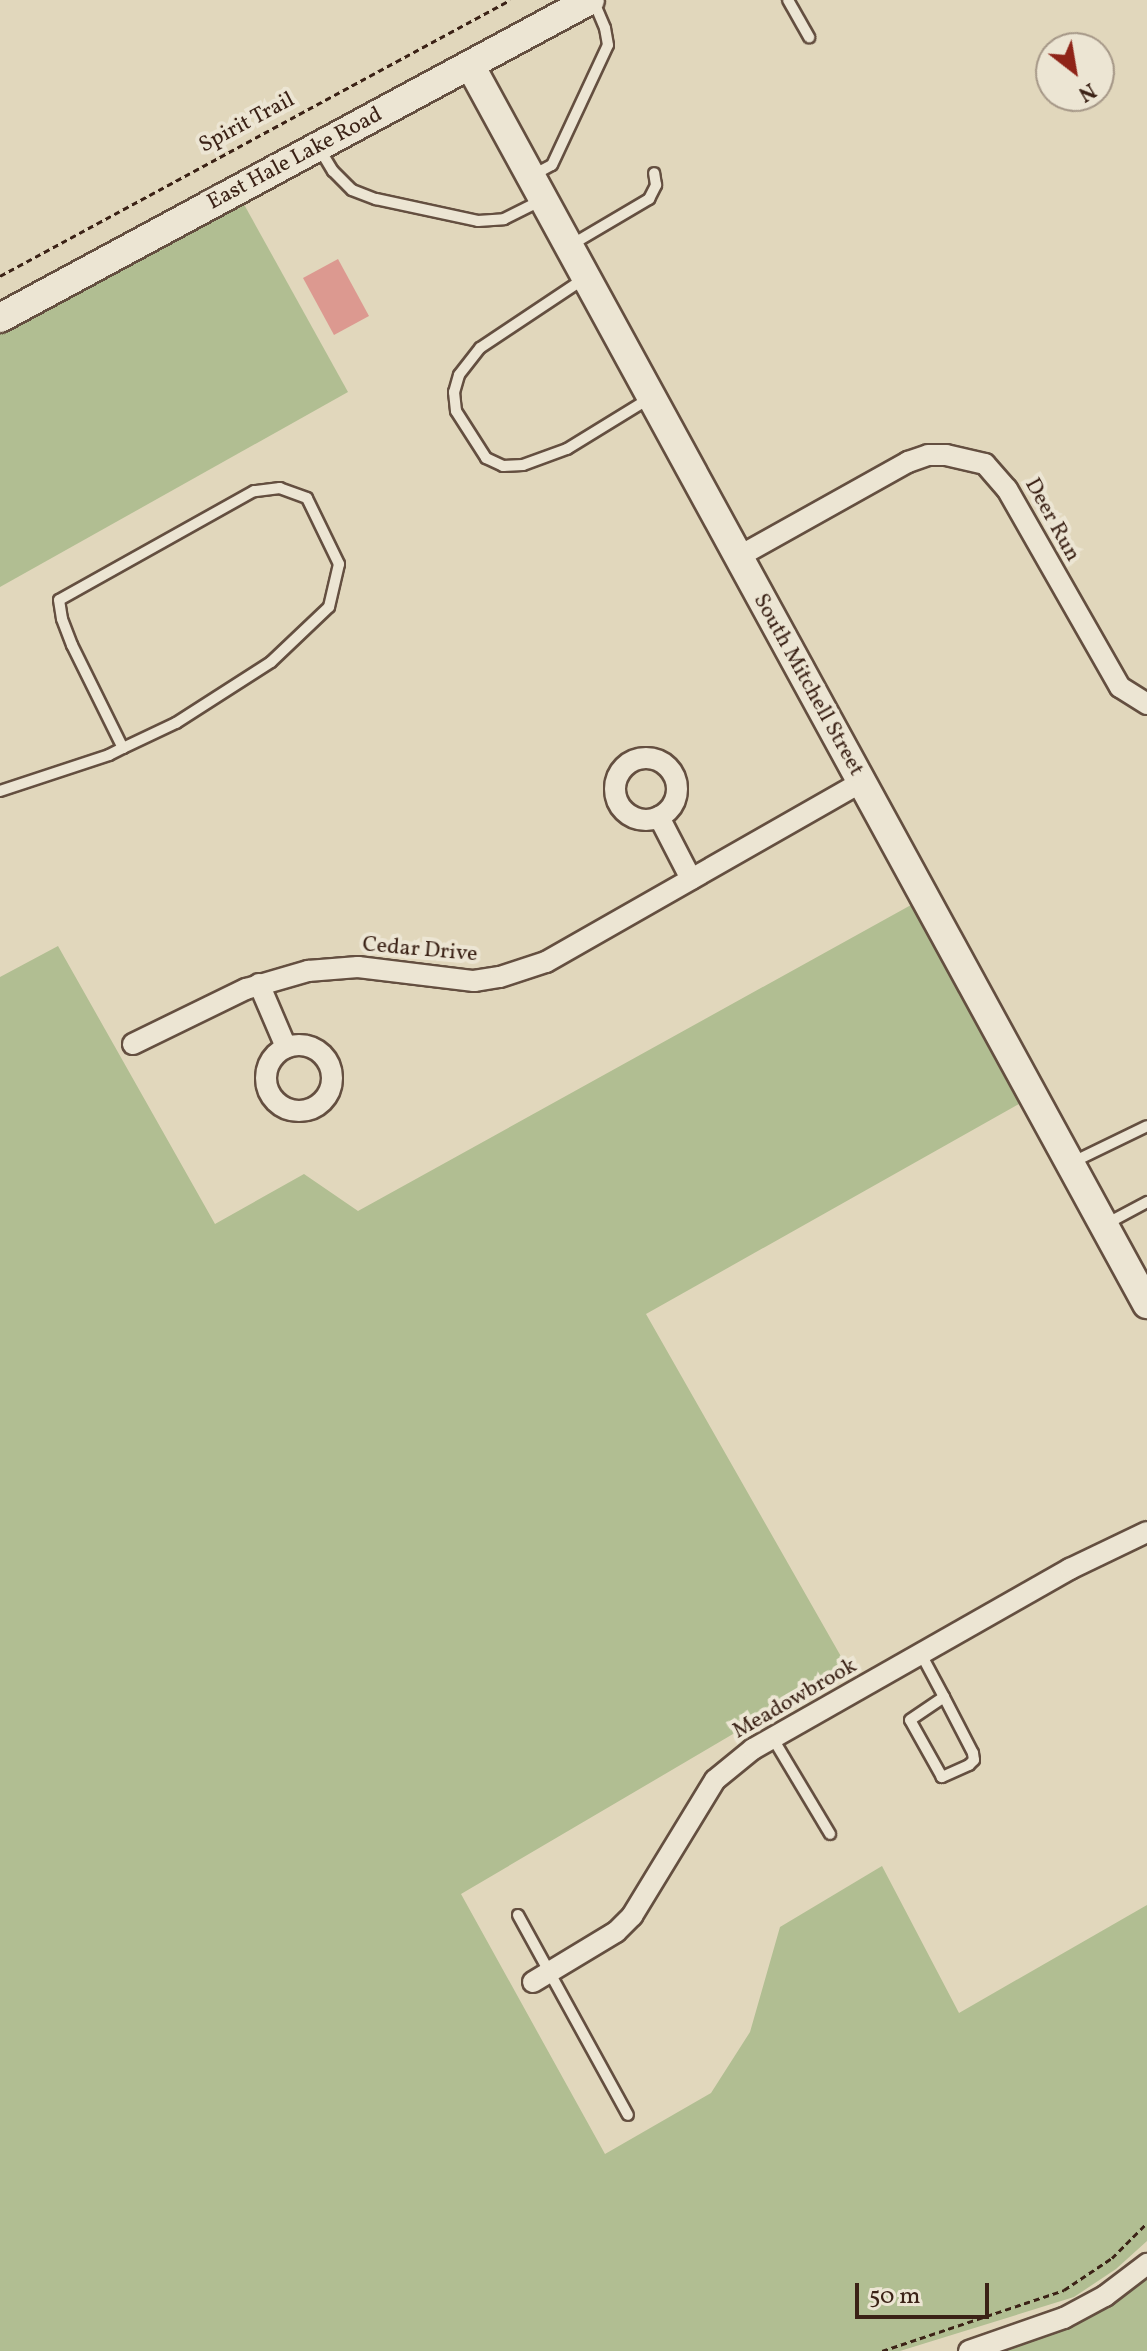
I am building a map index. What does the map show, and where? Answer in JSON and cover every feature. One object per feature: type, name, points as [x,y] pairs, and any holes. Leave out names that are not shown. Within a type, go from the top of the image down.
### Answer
[{"type":"street","name":"East Hale Lake Road","points":[[0,318],[592,0]]},
{"type":"street","name":"South Mitchell Street","points":[[470,65],[1147,1304]]},
{"type":"street","name":"Deer Run","points":[[738,557],[908,462],[928,455],[946,455],[985,464],[1007,489],[1120,687],[1147,704]]},
{"type":"street","name":"Cedar Drive","points":[[133,1044],[259,984],[308,971],[358,967],[449,981],[500,977],[546,962],[861,782]]},
{"type":"street","points":[[659,817],[691,879]]},
{"type":"street","points":[[259,984],[286,1047]]},
{"type":"street","name":"Meadowbrook","points":[[540,1978],[616,1932],[632,1916],[715,1780],[772,1737],[1070,1569],[1147,1532]]},
{"type":"street","points":[[969,2351],[1064,2318],[1105,2296],[1147,2264]]},
{"type":"lane","points":[[318,146],[333,171],[352,190],[376,199],[478,221],[504,219],[537,188],[552,165],[608,45],[605,28],[592,0]]},
{"type":"lane","points":[[788,0],[809,37]]},
{"type":"lane","points":[[570,246],[649,199],[656,185],[654,173]]},
{"type":"lane","points":[[587,277],[480,348],[459,375],[454,392],[456,411],[486,458],[503,466],[523,465],[567,449],[652,397]]},
{"type":"lane","points":[[0,791],[123,748],[176,723],[271,662],[329,607],[339,564],[307,498],[280,488],[254,491],[59,600],[72,645],[123,748]]},
{"type":"lane","points":[[1071,1164],[1147,1126]]},
{"type":"lane","points":[[1104,1225],[1147,1202]]},
{"type":"lane","points":[[921,1654],[944,1697],[974,1760],[942,1777],[910,1720],[944,1697]]},
{"type":"lane","points":[[772,1737],[830,1834]]},
{"type":"lane","points":[[518,1915],[540,1978],[628,2115]]},
{"type":"path","name":"Spirit Trail","points":[[0,276],[510,0]]},
{"type":"path","points":[[882,2351],[1064,2290],[1112,2258],[1147,2223]]},
{"type":"green space","points":[[241,199],[348,392],[0,587],[0,330]]},
{"type":"green space","points":[[911,905],[1019,1104],[646,1314],[847,1667],[461,1894],[605,2154],[711,2093],[750,2032],[780,1927],[882,1866],[959,2013],[1147,1905],[1147,2241],[1116,2269],[1074,2297],[900,2351],[0,2351],[0,977],[58,946],[215,1224],[304,1174],[358,1211]]},
{"type":"green space","points":[[1147,2269],[1147,2351],[981,2351]]},
{"type":"building","points":[[338,259],[369,316],[334,335],[303,278]]}]
